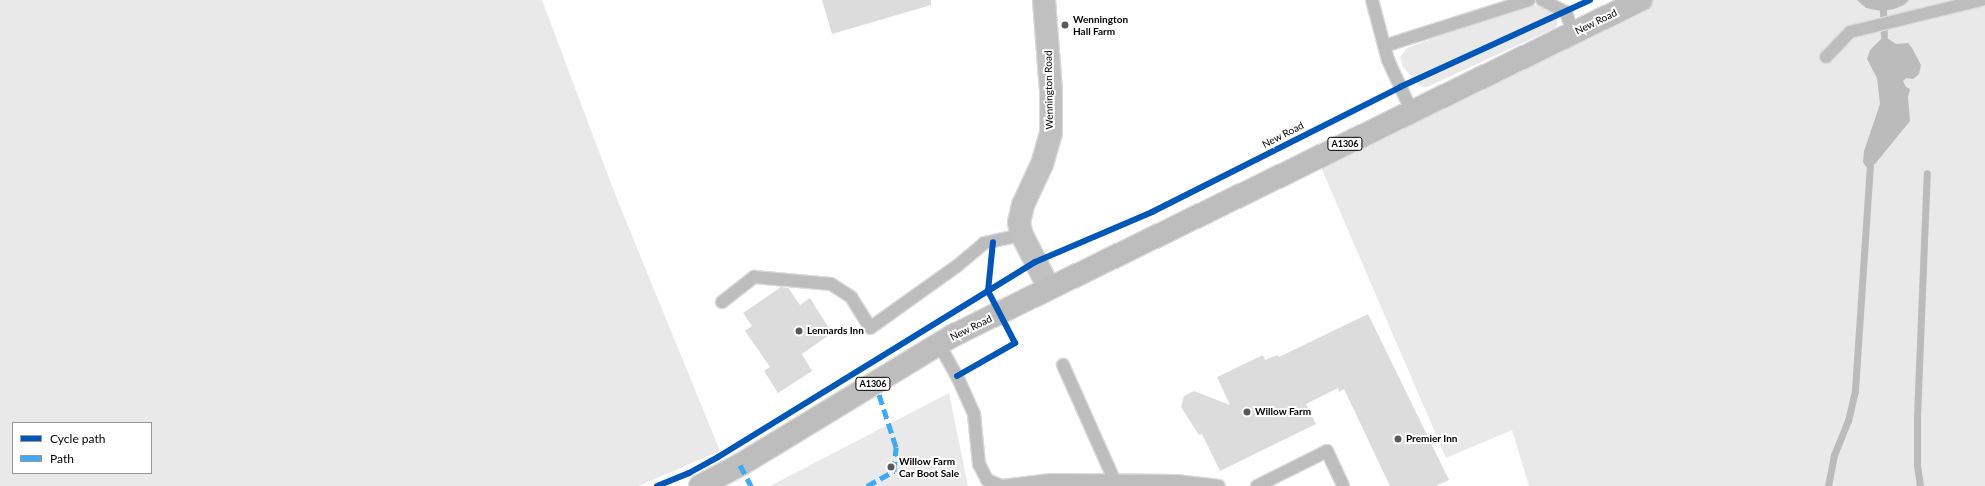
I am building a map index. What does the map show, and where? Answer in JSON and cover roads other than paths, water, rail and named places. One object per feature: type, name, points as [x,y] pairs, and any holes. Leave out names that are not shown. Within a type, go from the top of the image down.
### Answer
[{"type":"main road","name":"Wennington Road","points":[[1044,0],[1051,92],[1051,132],[1042,164],[1023,205],[1019,223],[1022,236],[1049,288]]},
{"type":"main road","name":"New Road","points":[[700,486],[740,465],[939,344],[1049,288],[1641,0]]},
{"type":"lane","points":[[1372,0],[1388,60],[1412,112]]},
{"type":"lane","points":[[1384,46],[1529,0]]},
{"type":"lane","points":[[1542,0],[1566,12],[1573,33]]},
{"type":"lane","points":[[1826,57],[1850,32],[1981,0]]},
{"type":"lane","points":[[722,302],[754,277],[831,284],[851,296],[870,328],[957,266],[984,243],[1022,236]]},
{"type":"lane","points":[[939,344],[957,376],[974,414],[979,464],[986,482],[1002,486],[1051,480],[1115,482],[1176,481],[1220,486]]},
{"type":"lane","points":[[1063,366],[1115,482]]},
{"type":"lane","points":[[1257,486],[1327,451],[1343,486]]},
{"type":"waterway","points":[[1883,10],[1884,36]]},
{"type":"waterway","points":[[1828,486],[1834,455],[1848,421],[1855,390],[1870,166]]},
{"type":"waterway","points":[[1920,486],[1917,464],[1917,417],[1927,173]]},
{"type":"place","name":"Wennington Hall Farm","points":[[1065,25]]},
{"type":"place","name":"Lennards Inn","points":[[799,331]]},
{"type":"place","name":"Willow Farm","points":[[1247,412]]},
{"type":"place","name":"Premier Inn","points":[[1398,439]]},
{"type":"place","name":"Willow Farm Car Boot Sale","points":[[891,467]]}]
